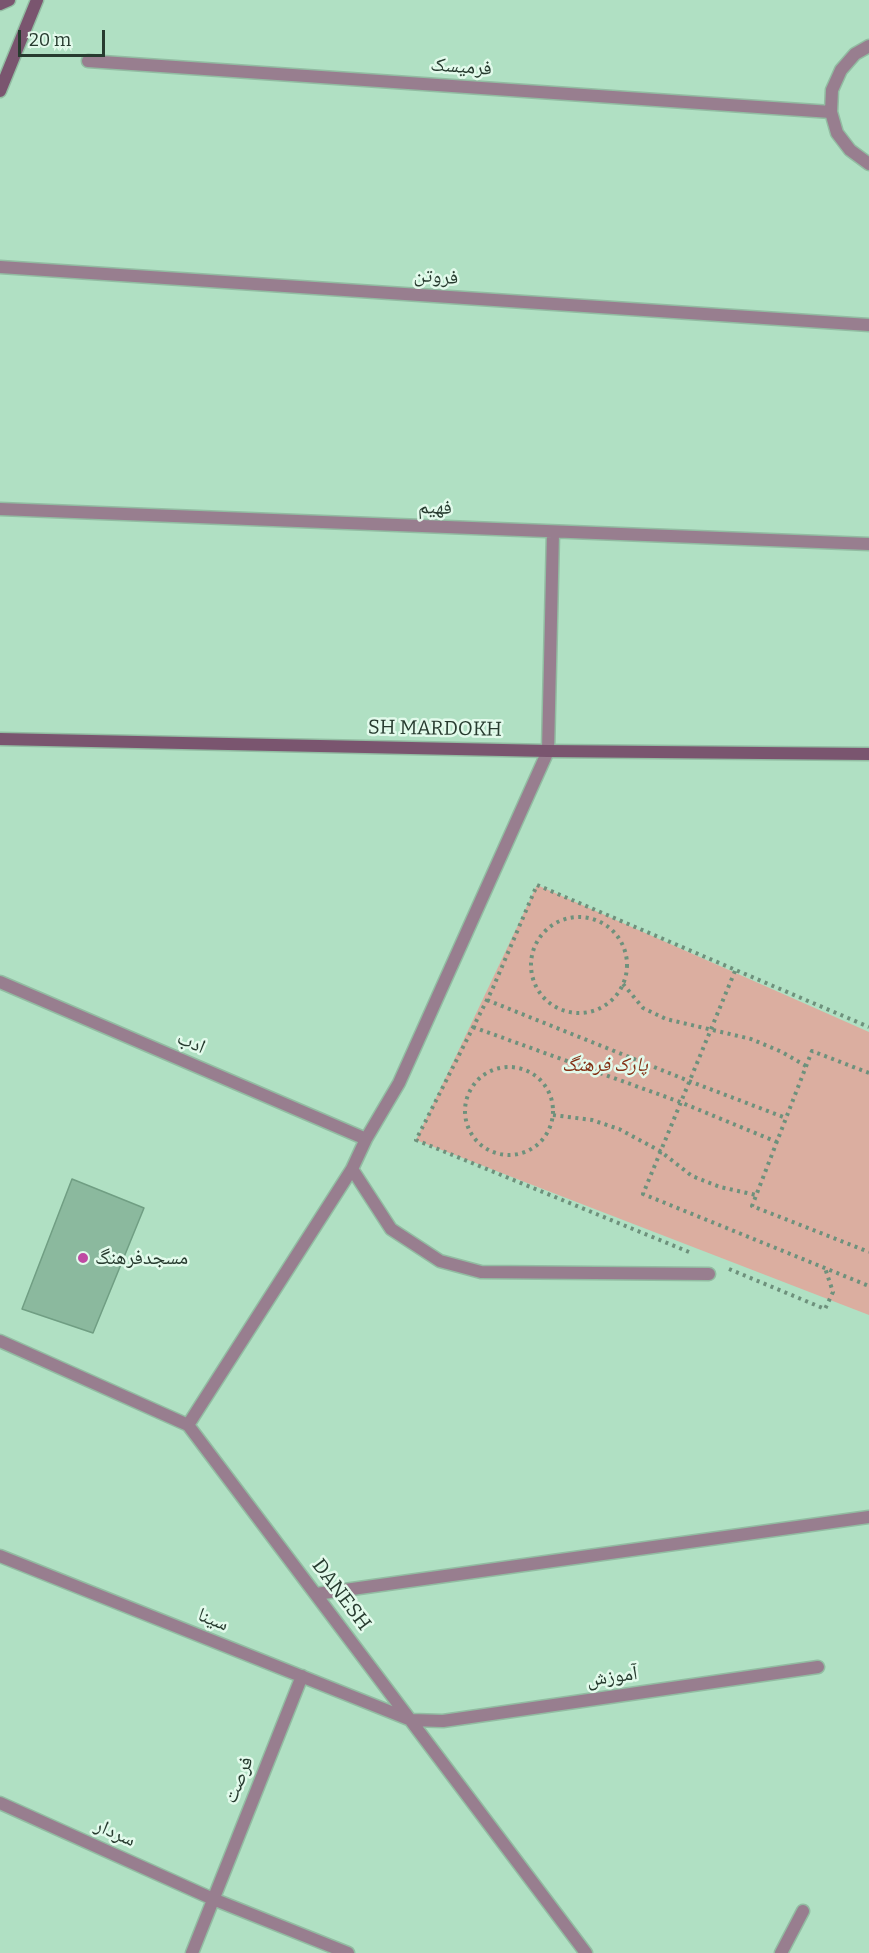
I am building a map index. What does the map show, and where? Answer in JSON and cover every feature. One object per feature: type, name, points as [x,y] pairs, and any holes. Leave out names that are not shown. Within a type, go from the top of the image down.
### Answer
[{"type":"street","points":[[0,4],[9,0]]},
{"type":"street","points":[[0,91],[37,0]]},
{"type":"street","points":[[869,46],[855,54],[841,70],[832,90],[831,112],[837,133],[850,150],[869,164]]},
{"type":"street","name":"فرمیسک","points":[[88,61],[831,112]]},
{"type":"street","name":"فروتن","points":[[0,267],[869,326]]},
{"type":"street","name":"فهیم","points":[[0,510],[869,544]]},
{"type":"street","points":[[188,1425],[352,1169],[366,1139],[399,1083],[548,751],[553,532]]},
{"type":"street","name":"SH MARDOKH","points":[[0,739],[548,751],[869,754]]},
{"type":"street","name":"ادب","points":[[0,982],[366,1139]]},
{"type":"street","points":[[352,1169],[391,1229],[440,1261],[481,1272],[708,1274]]},
{"type":"street","name":"DANESH","points":[[0,1341],[188,1425],[586,1953]]},
{"type":"street","points":[[316,1594],[869,1517]]},
{"type":"street","name":"سینا","points":[[0,1556],[411,1720]]},
{"type":"street","name":"آموزش","points":[[411,1720],[443,1721],[818,1667]]},
{"type":"street","name":"فرصت","points":[[192,1953],[302,1676]]},
{"type":"street","name":"سردار","points":[[0,1803],[213,1899],[348,1953]]},
{"type":"street","points":[[781,1953],[803,1911]]},
{"type":"path","points":[[697,1255],[416,1140],[487,1000],[537,885],[869,1027]]},
{"type":"path","points":[[576,917],[592,919],[607,926],[618,938],[626,952],[627,968],[623,984],[615,998],[602,1007],[586,1013],[570,1012],[555,1007],[543,997],[535,984],[531,969],[532,954],[538,940],[548,928],[576,917]]},
{"type":"path","points":[[735,971],[643,1194],[869,1286]]},
{"type":"path","points":[[623,984],[643,1008],[666,1019],[751,1039],[782,1052],[806,1066]]},
{"type":"path","points":[[487,1000],[689,1082],[786,1118]]},
{"type":"path","points":[[473,1027],[680,1102],[777,1142]]},
{"type":"path","points":[[869,1073],[812,1051],[752,1206],[869,1252]]},
{"type":"path","points":[[507,1067],[521,1069],[534,1075],[545,1086],[552,1100],[553,1115],[549,1130],[540,1143],[528,1152],[513,1156],[497,1155],[483,1148],[473,1139],[466,1126],[464,1112],[471,1086],[481,1076],[494,1069],[507,1067]]},
{"type":"path","points":[[553,1115],[601,1123],[619,1129],[660,1151],[692,1176],[756,1195]]},
{"type":"path","points":[[729,1269],[825,1310],[833,1292],[825,1268]]},
{"type":"green space","name":"پارک فرهنگ","points":[[537,885],[869,1032],[869,1315],[416,1140]]},
{"type":"building","name":"مسجدفرهنگ","points":[[72,1179],[144,1208],[93,1333],[22,1309]]},
{"type":"place","name":"مسجدفرهنگ","points":[[83,1258]]}]
